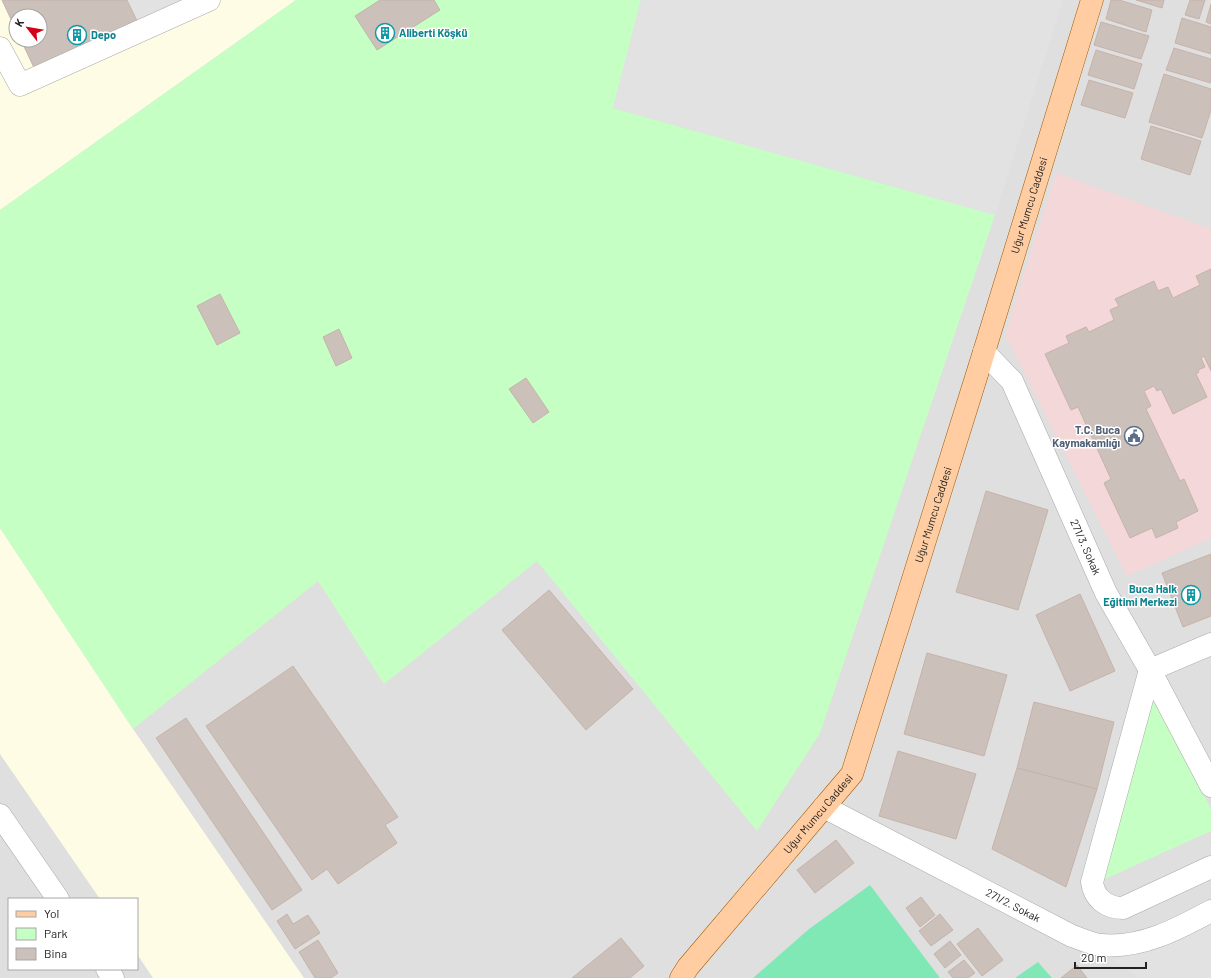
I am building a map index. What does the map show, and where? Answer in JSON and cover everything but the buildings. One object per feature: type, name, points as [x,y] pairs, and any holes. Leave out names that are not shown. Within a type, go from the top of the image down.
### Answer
[{"type":"main road","name":"Uğur Mumcu Caddesi","points":[[688,974],[824,806],[852,774],[1092,0]]},
{"type":"street","points":[[0,48],[20,85],[209,0]]},
{"type":"street","name":"271/3. Sokak","points":[[984,352],[1012,381],[1106,593],[1150,670],[1211,786]]},
{"type":"street","points":[[1211,644],[1150,670],[1092,882],[1093,889],[1096,896],[1108,906],[1123,908],[1211,867]]},
{"type":"street","name":"271/2. Sokak","points":[[824,806],[1072,936],[1100,945],[1131,944],[1155,937],[1187,924],[1211,911]]},
{"type":"street","points":[[0,815],[57,898]]},
{"type":"shaded area","points":[[0,0],[1211,0],[1211,978],[0,978]]},
{"type":"shaded area","points":[[0,0],[296,0],[0,210]]},
{"type":"shaded area","points":[[127,0],[185,0],[138,23]]},
{"type":"shaded area","points":[[641,0],[1063,0],[995,215],[613,108]]},
{"type":"shaded area","name":"T.C. Buca Kaymakamlığı","points":[[1056,173],[1211,229],[1211,538],[1127,576],[1005,335]]},
{"type":"shaded area","points":[[0,528],[133,729],[304,978],[153,978],[138,956],[138,898],[99,898],[0,754]]},
{"type":"shaded area","points":[[1211,918],[1211,978],[1138,978],[1112,960]]},
{"type":"green space","points":[[296,0],[641,0],[613,108],[995,215],[820,733],[757,831],[537,561],[384,684],[318,581],[133,729],[0,528],[0,210]]},
{"type":"green space","points":[[1151,688],[1211,809],[1211,831],[1096,883]]},
{"type":"green space","points":[[870,885],[940,978],[753,978],[809,929]]},
{"type":"green space","points":[[1038,962],[1052,978],[1015,978]]},
{"type":"place","name":"Aliberti Köşkü","points":[[385,33]]},
{"type":"place","name":"Depo","points":[[77,35]]},
{"type":"place","name":"T.C. Buca Kaymakamlığı","points":[[1134,436]]},
{"type":"place","name":"Buca Halk Eğitimi Merkezi","points":[[1191,595]]}]
